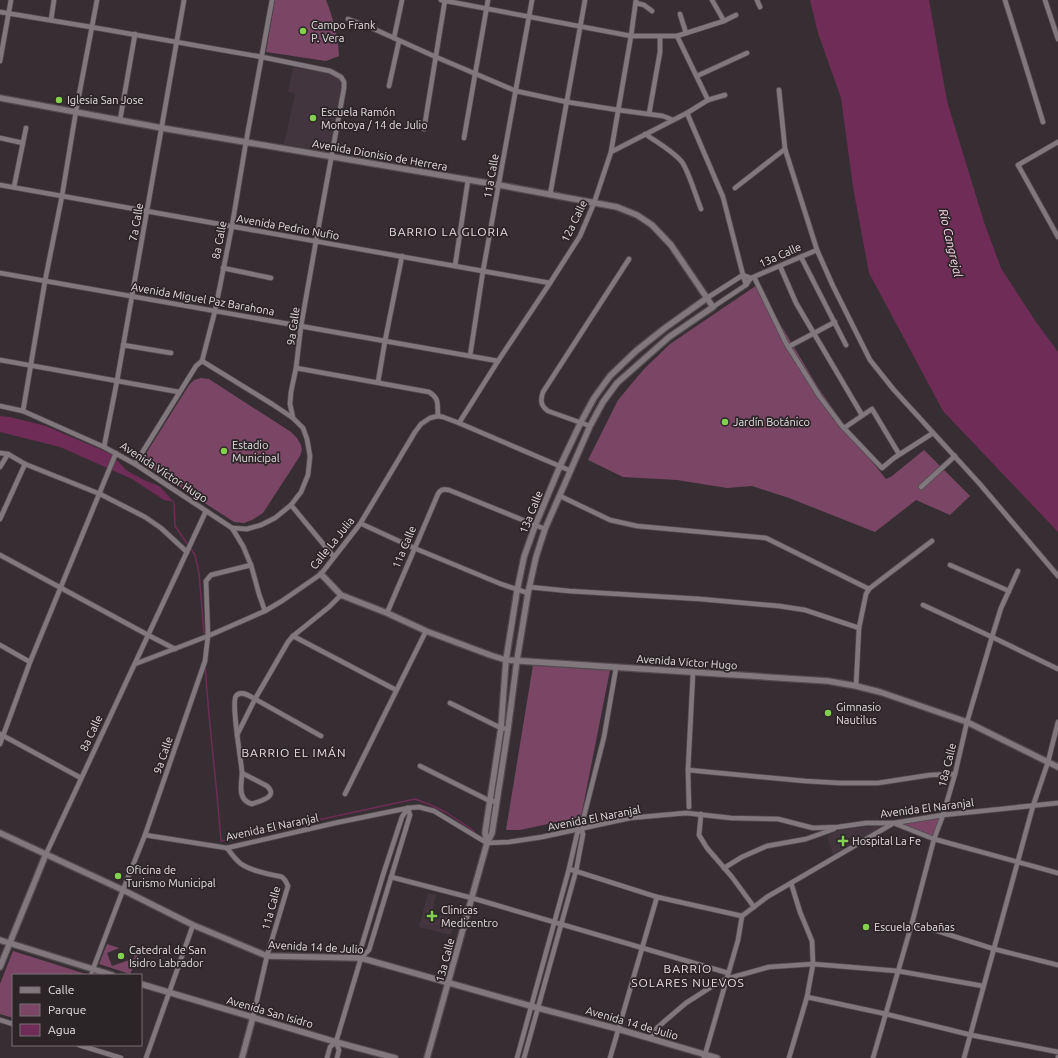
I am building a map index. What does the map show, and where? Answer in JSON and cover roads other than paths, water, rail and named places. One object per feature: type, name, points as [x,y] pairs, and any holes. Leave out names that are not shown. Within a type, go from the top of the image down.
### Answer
[{"type":"street","points":[[0,61],[11,0]]},
{"type":"street","points":[[51,20],[54,0]]},
{"type":"street","points":[[24,411],[45,281],[62,196],[96,0]]},
{"type":"street","name":"7a Calle","points":[[104,447],[184,0]]},
{"type":"street","name":"8a Calle","points":[[135,464],[179,392],[196,366],[202,361],[215,311],[232,226],[272,0]]},
{"type":"street","points":[[394,38],[402,0]]},
{"type":"street","points":[[424,129],[436,57],[443,0],[631,36],[677,36],[724,21],[736,15]]},
{"type":"street","points":[[464,138],[488,0]]},
{"type":"street","name":"11a Calle","points":[[470,356],[483,271],[532,0]]},
{"type":"street","points":[[550,195],[585,0]]},
{"type":"street","points":[[712,0],[724,21]]},
{"type":"street","points":[[757,0],[760,7]]},
{"type":"street","points":[[1005,0],[1043,122]]},
{"type":"street","points":[[1045,0],[1058,39]]},
{"type":"street","points":[[636,2],[644,5],[652,11]]},
{"type":"street","name":"12a Calle","points":[[459,423],[580,236],[594,203],[611,152],[636,2]]},
{"type":"street","points":[[0,12],[262,57]]},
{"type":"street","points":[[680,14],[686,33]]},
{"type":"street","points":[[348,19],[516,91],[567,102],[663,116],[673,120]]},
{"type":"street","points":[[120,120],[135,34]]},
{"type":"street","points":[[649,114],[660,52],[660,36]]},
{"type":"street","points":[[677,36],[708,100]]},
{"type":"street","points":[[389,86],[399,41]]},
{"type":"street","points":[[697,76],[747,53]]},
{"type":"street","name":"9a Calle","points":[[262,57],[330,71],[341,77],[344,82],[301,326],[296,368],[291,392],[290,404],[293,418]]},
{"type":"street","points":[[779,90],[785,149],[817,250],[833,286],[870,360],[894,390],[979,483],[1058,576]]},
{"type":"street","points":[[611,152],[687,113],[708,100],[725,95]]},
{"type":"street","name":"Avenida Dionisio de Herrera","points":[[0,98],[162,128],[499,185],[617,207],[637,215],[652,225],[671,245],[713,307]]},
{"type":"street","points":[[687,113],[723,197],[746,285]]},
{"type":"street","points":[[14,187],[26,128]]},
{"type":"street","points":[[645,134],[677,157],[683,164],[700,209]]},
{"type":"street","points":[[0,138],[23,143]]},
{"type":"street","points":[[1058,142],[1018,165],[1058,237]]},
{"type":"street","points":[[735,188],[785,149]]},
{"type":"street","points":[[455,266],[468,180]]},
{"type":"street","name":"Avenida Pedrio Nufio","points":[[0,185],[550,283]]},
{"type":"street","name":"13a Calle","points":[[427,1058],[487,843],[492,833],[517,660],[529,587],[536,557],[545,529],[590,426],[603,402],[616,383],[669,337],[746,285],[753,278],[817,250]]},
{"type":"street","points":[[378,382],[402,256]]},
{"type":"street","points":[[801,256],[846,345]]},
{"type":"street","points":[[590,426],[548,411],[543,408],[541,398],[543,392],[629,259]]},
{"type":"street","points":[[780,266],[796,303],[862,415]]},
{"type":"street","points":[[223,268],[271,278]]},
{"type":"street","name":"Avenida Miguel Paz Barahona","points":[[0,273],[498,361]]},
{"type":"street","name":"13a Calle","points":[[487,843],[485,833],[501,728],[506,660],[517,590],[524,557],[560,466],[594,398],[610,376],[636,351],[707,298],[743,275],[753,278]]},
{"type":"street","points":[[753,278],[788,347],[820,397],[844,428],[882,468],[899,454],[933,433]]},
{"type":"street","points":[[788,347],[835,322]]},
{"type":"street","points":[[123,345],[171,353]]},
{"type":"street","points":[[636,351],[643,359]]},
{"type":"street","points":[[0,360],[179,392]]},
{"type":"street","points":[[202,361],[293,418],[303,428],[307,439],[310,456],[308,475],[301,492],[291,505],[275,518],[261,525],[247,529],[232,528]]},
{"type":"street","points":[[296,368],[429,392],[436,397],[438,416],[443,416],[571,471]]},
{"type":"street","name":"Avenida Víctor Hugo","points":[[0,406],[24,411],[116,453],[232,528],[251,565],[264,610]]},
{"type":"street","points":[[844,428],[872,409],[899,454]]},
{"type":"street","name":"Calle La Julia","points":[[135,664],[208,636],[264,610],[282,600],[320,574],[360,524],[415,432],[421,424],[430,418],[438,416]]},
{"type":"street","points":[[0,452],[8,454],[24,464],[100,494],[145,517],[161,528],[187,552]]},
{"type":"street","points":[[0,744],[2,735],[30,662],[116,453]]},
{"type":"street","points":[[0,467],[8,454]]},
{"type":"street","points":[[921,487],[955,456]]},
{"type":"street","points":[[0,519],[24,464]]},
{"type":"street","name":"11a Calle","points":[[387,613],[440,490],[449,490],[535,526]]},
{"type":"street","points":[[560,496],[610,520],[637,526],[766,538],[869,589]]},
{"type":"street","points":[[291,505],[334,557]]},
{"type":"street","name":"8a Calle","points":[[0,967],[46,854],[206,511]]},
{"type":"street","points":[[364,525],[414,548],[517,590],[528,593]]},
{"type":"street","points":[[535,526],[545,529]]},
{"type":"street","points":[[856,686],[859,628],[866,594],[869,589],[932,541]]},
{"type":"street","points":[[0,555],[175,649]]},
{"type":"street","name":"9a Calle","points":[[92,972],[145,835],[205,661],[208,636],[206,581],[211,576],[251,565]]},
{"type":"street","points":[[950,565],[1009,592]]},
{"type":"street","name":"18a Calle","points":[[873,1058],[912,923],[934,839],[955,774],[967,722],[992,637],[1001,608],[1018,571]]},
{"type":"street","name":"Avenida Víctor Hugo","points":[[320,574],[341,595],[387,613],[426,632],[506,660],[828,682],[856,686],[880,692],[967,722],[1058,767]]},
{"type":"street","points":[[529,587],[779,606],[805,610],[859,628]]},
{"type":"street","points":[[237,735],[283,649],[293,636],[329,608],[341,595]]},
{"type":"street","points":[[923,605],[1058,669]]},
{"type":"street","points":[[345,794],[426,632]]},
{"type":"street","points":[[293,636],[396,690]]},
{"type":"street","points":[[0,645],[30,662]]},
{"type":"street","points":[[517,1058],[555,922],[577,834],[581,828],[604,737],[616,668]]},
{"type":"street","points":[[689,807],[688,770],[693,673]]},
{"type":"street","points":[[242,773],[270,788],[269,797],[252,804],[246,801],[242,795],[242,773],[235,704],[236,696],[238,694],[242,693],[256,699],[321,736]]},
{"type":"street","points":[[450,703],[501,728],[508,729]]},
{"type":"street","points":[[964,1058],[1033,806],[1048,762],[1058,722]]},
{"type":"street","points":[[2,735],[81,778]]},
{"type":"street","points":[[420,766],[490,801],[497,802]]},
{"type":"street","points":[[688,770],[798,781],[840,783],[878,783],[930,775],[955,774]]},
{"type":"street","name":"Avenida El Naranjal","points":[[145,835],[227,848],[335,823],[419,807],[434,811],[487,843],[509,842],[542,837],[630,818],[686,813],[731,818],[778,819],[813,828],[838,827],[866,823],[894,823],[943,815],[1058,803]]},
{"type":"street","points":[[361,958],[369,950],[410,815],[408,808]]},
{"type":"street","points":[[328,1058],[330,1047],[336,1042],[361,958],[361,948],[383,875],[402,817],[408,808]]},
{"type":"street","points":[[700,814],[699,835],[707,848],[754,907]]},
{"type":"street","points":[[705,1056],[738,940],[742,916],[767,897],[894,823],[934,839],[1058,873]]},
{"type":"street","points":[[724,868],[742,857],[767,846],[806,839],[838,827]]},
{"type":"street","points":[[524,1058],[576,871],[583,834],[581,828]]},
{"type":"street","name":"Avenida 14 de Julio","points":[[0,833],[123,890],[193,925],[267,956],[361,958],[650,1038],[705,1056],[717,1058]]},
{"type":"street","name":"11a Calle","points":[[227,848],[238,862],[251,868],[282,877],[288,886],[267,956],[242,1058]]},
{"type":"street","points":[[569,869],[657,897],[742,916]]},
{"type":"street","points":[[391,877],[472,898],[728,973]]},
{"type":"street","points":[[790,1058],[807,998],[813,964],[812,941],[800,912],[791,883]]},
{"type":"street","points":[[610,1058],[657,897]]},
{"type":"street","points":[[912,923],[994,949],[1058,965]]},
{"type":"street","points":[[146,1058],[193,925]]},
{"type":"street","points":[[0,940],[92,972],[105,974]]},
{"type":"street","points":[[650,1038],[657,1028],[686,1003],[710,987],[726,980],[769,967],[813,964],[898,971],[983,986]]},
{"type":"street","name":"Avenida San Isidro","points":[[142,984],[395,1058]]},
{"type":"street","points":[[807,998],[886,1014],[971,1035],[1058,1052]]},
{"type":"street","points":[[0,1020],[12,1024]]},
{"type":"street","points":[[336,1042],[339,1050],[337,1058]]},
{"type":"street","points":[[82,1046],[121,1058]]},
{"type":"water","name":"Río Cangrejal","points":[[810,0],[929,0],[947,101],[984,222],[1001,268],[1034,319],[1058,352],[1058,532],[943,411],[869,273],[853,187],[841,98],[818,33]]},
{"type":"water","points":[[0,416],[46,426],[111,454],[126,470],[159,486],[174,502],[164,500],[132,479],[60,447],[0,432]]},
{"type":"waterway","points":[[174,502],[175,526],[195,555],[199,573],[204,633]]},
{"type":"waterway","points":[[205,666],[221,841],[415,799],[447,813],[474,831]]},
{"type":"place","name":"Campo Frank P. Vera","points":[[303,31]]},
{"type":"place","name":"Iglesia San Jose","points":[[59,100]]},
{"type":"place","name":"Escuela Ramón Montoya / 14 de Julio","points":[[313,118]]},
{"type":"place","name":"Jardín Botánico","points":[[725,422]]},
{"type":"place","name":"Estadio Municipal","points":[[224,451]]},
{"type":"place","name":"Gimnasio Nautilus","points":[[828,713]]},
{"type":"place","name":"Hospital La Fe","points":[[843,841]]},
{"type":"place","name":"Oficina de Turismo Municipal","points":[[118,876]]},
{"type":"place","name":"Clinicas Medicentro","points":[[432,916]]},
{"type":"place","name":"Escuela Cabañas","points":[[866,927]]},
{"type":"place","name":"Catedral de San Isidro Labrador","points":[[121,956]]},
{"type":"district","name":"BARRIO LA GLORIA","points":[[449,231]]},
{"type":"district","name":"BARRIO EL IMÁN","points":[[294,752]]},
{"type":"district","name":"BARRIO SOLARES NUEVOS","points":[[688,975]]}]
